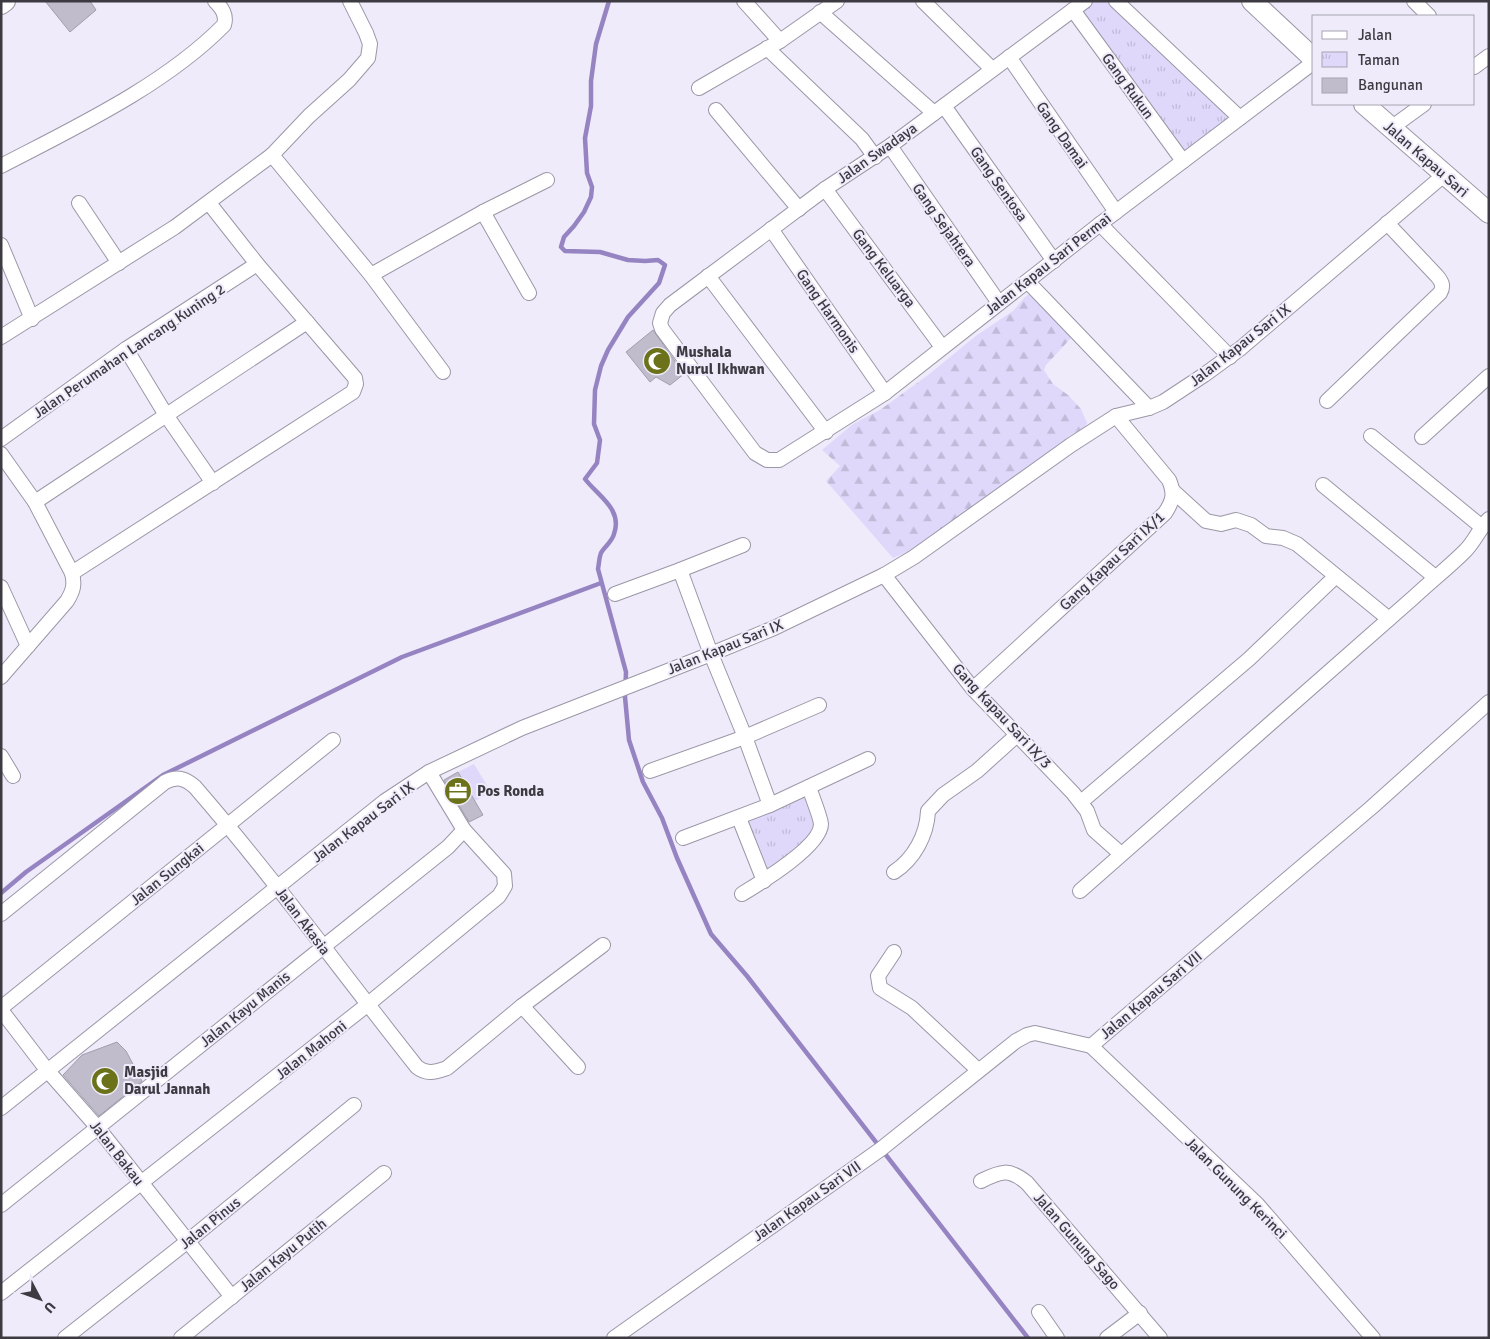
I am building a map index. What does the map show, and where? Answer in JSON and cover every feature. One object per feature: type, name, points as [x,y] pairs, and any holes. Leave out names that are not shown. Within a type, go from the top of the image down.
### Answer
[{"type":"main road","points":[[1,4],[5,1]]},
{"type":"main road","points":[[1252,1],[1312,59]]},
{"type":"main road","name":"Jalan Kapau Sari","points":[[1365,105],[1489,213]]},
{"type":"street","points":[[1,166],[135,93],[191,54],[224,25],[226,18],[215,1]]},
{"type":"street","points":[[1,337],[175,227],[209,203],[272,154],[309,116],[349,80],[368,58],[370,44],[350,1]]},
{"type":"street","points":[[744,1],[780,41]]},
{"type":"street","points":[[699,88],[780,41],[837,1]]},
{"type":"street","points":[[923,1],[992,69]]},
{"type":"street","name":"Jalan Swadaya","points":[[779,460],[772,461],[763,458],[746,442],[662,329],[661,319],[663,313],[670,305],[799,208],[890,146],[1085,1]]},
{"type":"street","points":[[1116,1],[1240,118]]},
{"type":"street","points":[[1414,1],[1428,15]]},
{"type":"street","name":"Gang Rukun","points":[[1073,10],[1183,161]]},
{"type":"street","name":"Gang Sentosa","points":[[820,12],[939,110],[1054,261]]},
{"type":"street","points":[[767,48],[862,139],[875,156]]},
{"type":"street","points":[[1475,65],[1489,56]]},
{"type":"street","name":"Gang Damai","points":[[1009,58],[1116,212]]},
{"type":"street","name":"Jalan Kapau Sari Permai","points":[[779,460],[885,393],[1100,224],[1312,63]]},
{"type":"street","points":[[1391,128],[1423,105]]},
{"type":"street","points":[[716,110],[799,208]]},
{"type":"street","name":"Gang Sejahtera","points":[[890,146],[999,303]]},
{"type":"street","points":[[272,154],[371,275],[443,372]]},
{"type":"street","name":"Jalan Kapau Sari IX","points":[[1,1108],[386,801],[429,772],[522,728],[774,628],[884,575],[914,557],[1071,445],[1116,416],[1149,408],[1163,402],[1230,357],[1444,175]]},
{"type":"street","points":[[371,275],[483,212],[547,180]]},
{"type":"street","name":"Gang Keluarga","points":[[826,189],[942,347]]},
{"type":"street","points":[[80,203],[119,263]]},
{"type":"street","points":[[72,574],[117,543],[213,484],[353,392],[356,388],[355,378],[257,264],[209,203]]},
{"type":"street","points":[[483,212],[529,293]]},
{"type":"street","points":[[1327,401],[1440,293],[1442,288],[1442,282],[1437,276],[1387,223]]},
{"type":"street","points":[[1100,224],[1230,357]]},
{"type":"street","name":"Gang Harmonis","points":[[771,229],[885,393]]},
{"type":"street","points":[[1,245],[32,319]]},
{"type":"street","name":"Jalan Perumahan Lancang Kuning 2","points":[[1,439],[126,349],[257,264]]},
{"type":"street","points":[[708,276],[826,432]]},
{"type":"street","points":[[1028,282],[1149,408]]},
{"type":"street","points":[[35,502],[306,322]]},
{"type":"street","points":[[126,349],[166,415],[213,484]]},
{"type":"street","points":[[1422,437],[1489,376]]},
{"type":"street","points":[[1116,416],[1156,462],[1169,480],[1173,491],[1206,521],[1221,524],[1236,520],[1251,525],[1266,536],[1283,538],[1297,544],[1388,619]]},
{"type":"street","points":[[1080,891],[1388,619],[1477,537],[1485,523],[1371,436]]},
{"type":"street","points":[[1,454],[35,502],[72,574],[74,583],[71,594],[1,677]]},
{"type":"street","points":[[1323,485],[1435,577]]},
{"type":"street","name":"Gang Kapau Sari IX/1","points":[[973,689],[1165,513],[1171,504],[1173,491]]},
{"type":"street","points":[[615,594],[744,545]]},
{"type":"street","points":[[680,570],[710,654],[745,737],[770,805]]},
{"type":"street","name":"Gang Kapau Sari IX/3","points":[[884,575],[973,689],[1080,802],[1088,811],[1094,830],[1121,854]]},
{"type":"street","points":[[1080,802],[1249,659],[1335,577]]},
{"type":"street","points":[[1,587],[28,646]]},
{"type":"street","name":"Jalan Kapau Sari VII","points":[[614,1338],[881,1149],[1016,1040],[1035,1033],[1091,1046],[1372,807],[1489,702]]},
{"type":"street","points":[[650,771],[745,737],[819,705]]},
{"type":"street","points":[[894,872],[906,864],[916,849],[924,833],[928,811],[943,795],[977,771],[1017,735]]},
{"type":"street","name":"Jalan Sungkai","points":[[1,1009],[333,740]]},
{"type":"street","points":[[1,756],[13,776]]},
{"type":"street","points":[[683,838],[770,805],[868,759]]},
{"type":"street","name":"Jalan Mahoni","points":[[1,1293],[367,1005],[503,891],[506,880],[504,874],[464,830],[429,772]]},
{"type":"street","name":"Jalan Akasia","points":[[1,914],[157,789],[172,779],[178,778],[190,782],[228,825],[367,1005],[417,1067],[424,1072],[431,1073],[447,1068],[522,1006],[603,945]]},
{"type":"street","points":[[742,894],[764,881],[816,839],[821,824],[809,787]]},
{"type":"street","points":[[739,818],[764,881]]},
{"type":"street","name":"Jalan Kayu Manis","points":[[1,1205],[448,847],[464,830]]},
{"type":"street","points":[[894,952],[878,976],[880,988],[912,1008],[978,1070]]},
{"type":"street","points":[[522,1006],[578,1067]]},
{"type":"street","name":"Jalan Bakau","points":[[1,1009],[47,1070],[98,1128],[232,1297]]},
{"type":"street","name":"Jalan Gunung Kerinci","points":[[1091,1046],[1257,1204],[1373,1338]]},
{"type":"street","name":"Jalan Pinus","points":[[65,1338],[188,1241],[354,1105]]},
{"type":"street","name":"Jalan Gunung Sago","points":[[981,1181],[1001,1172],[1019,1176],[1160,1338]]},
{"type":"street","name":"Jalan Kayu Putih","points":[[181,1338],[384,1173]]},
{"type":"street","points":[[1039,1312],[1056,1338]]},
{"type":"street","points":[[1106,1338],[1140,1313]]},
{"type":"green space","points":[[1085,1],[1116,1],[1240,118],[1183,161],[1073,10]]},
{"type":"green space","points":[[1032,292],[1073,336],[1046,365],[1044,370],[1053,384],[1068,395],[1081,409],[1087,423],[1085,427],[1069,436],[1052,454],[910,551],[893,558],[826,481],[840,466],[822,450],[853,424],[880,410],[928,375],[977,335],[1013,311]]},
{"type":"green space","points":[[474,764],[491,792],[475,801],[458,772]]},
{"type":"green space","points":[[806,790],[818,824],[813,839],[766,871],[745,823]]},
{"type":"building","points":[[45,1],[90,1],[96,10],[70,32]]},
{"type":"building","name":"Mushala Nurul Ikhwan","points":[[653,330],[684,374],[670,385],[656,377],[650,382],[626,352]]},
{"type":"building","name":"Pos Ronda","points":[[458,772],[483,815],[469,822],[444,780]]},
{"type":"building","name":"Masjid Darul Jannah","points":[[117,1042],[126,1051],[142,1081],[99,1116],[63,1075],[82,1055]]},
{"type":"waterway","points":[[609,1],[596,44],[591,81],[591,106],[585,138],[587,173],[592,187],[591,197],[584,212],[564,237],[561,247],[565,251],[600,252],[628,260],[658,260],[665,265],[659,283],[628,317],[608,350],[601,366],[595,390],[594,424],[600,440],[597,463],[585,479],[608,503],[615,517],[614,534],[612,540],[601,553],[598,569],[626,672],[625,697],[629,740],[643,782],[662,818],[677,858],[711,934],[747,976],[1028,1338]]},
{"type":"waterway","points":[[1,893],[26,872],[163,775],[402,657],[601,583]]},
{"type":"place","name":"Mushala Nurul Ikhwan","points":[[657,361]]},
{"type":"place","name":"Pos Ronda","points":[[458,791]]},
{"type":"place","name":"Masjid Darul Jannah","points":[[105,1081]]}]
